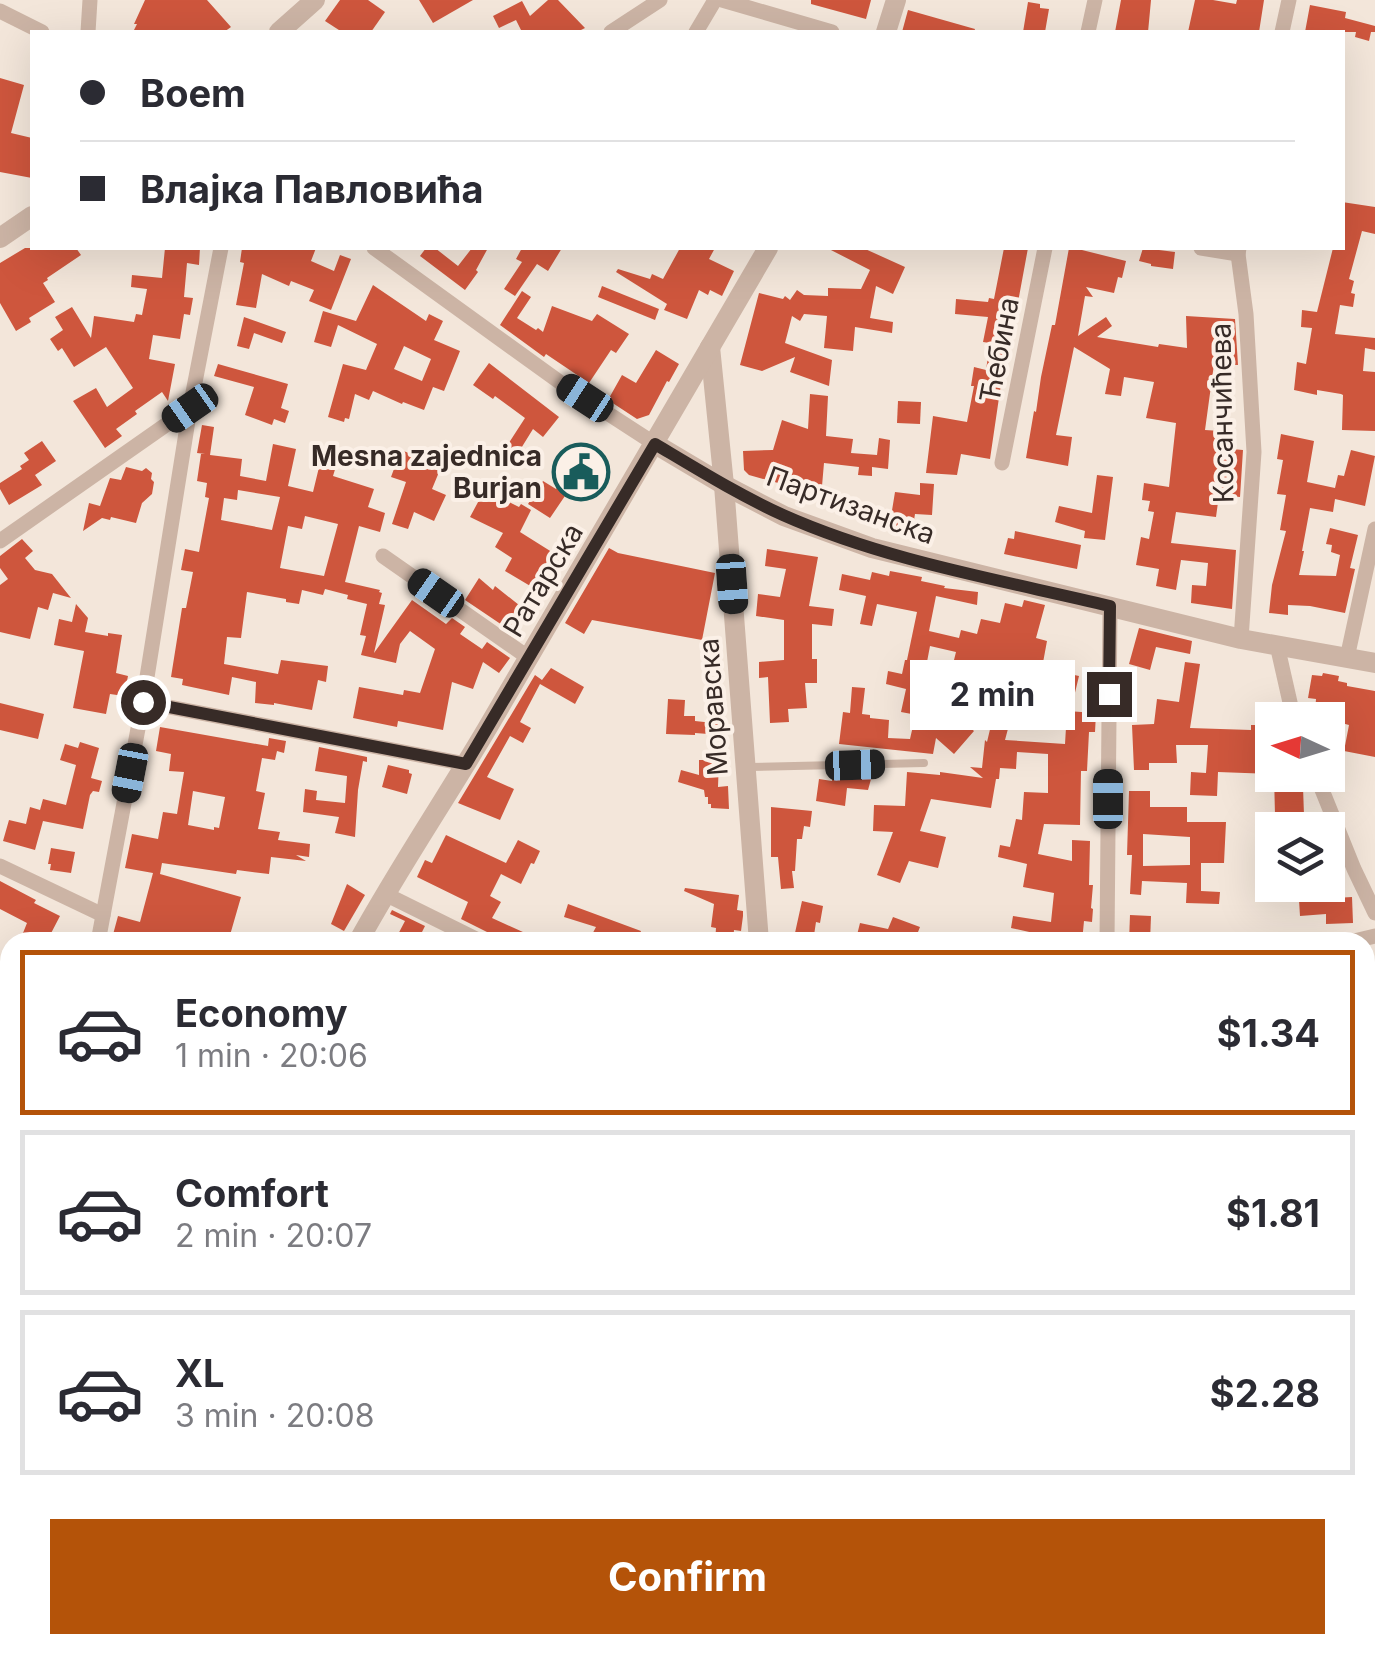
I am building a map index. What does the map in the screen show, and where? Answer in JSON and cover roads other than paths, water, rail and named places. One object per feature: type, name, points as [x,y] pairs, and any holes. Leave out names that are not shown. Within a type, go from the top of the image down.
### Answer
[{"type":"street","points":[[88,30],[90,0]]},
{"type":"street","points":[[280,30],[315,0]]},
{"type":"street","points":[[614,30],[660,0]]},
{"type":"street","points":[[697,30],[718,0],[825,30]]},
{"type":"street","points":[[887,30],[896,0]]},
{"type":"street","points":[[1088,30],[1095,0]]},
{"type":"street","points":[[1282,30],[1289,0]]},
{"type":"street","points":[[0,12],[38,30]]},
{"type":"street","points":[[0,238],[30,217]]},
{"type":"street","points":[[100,932],[221,250]]},
{"type":"street","name":"Партизанска","points":[[377,250],[562,384],[655,444],[784,516],[872,548],[1241,639],[1375,663]]},
{"type":"street","name":"Ратарска","points":[[364,932],[767,250]]},
{"type":"street","name":"Ћебина","points":[[1002,463],[1045,250]]},
{"type":"street","name":"Косанчићева","points":[[1239,251],[1254,452],[1241,639]]},
{"type":"street","name":"Моравска","points":[[710,347],[757,932]]},
{"type":"street","points":[[0,540],[190,408]]},
{"type":"street","points":[[1347,658],[1375,529]]},
{"type":"street","points":[[383,556],[528,658]]},
{"type":"street","points":[[1107,932],[1110,606]]},
{"type":"street","points":[[1277,645],[1290,702]]},
{"type":"street","points":[[143,702],[466,764]]},
{"type":"street","points":[[1323,792],[1375,912]]},
{"type":"street","points":[[0,866],[103,915]]},
{"type":"street","points":[[385,894],[462,932]]},
{"type":"lane","points":[[745,768],[924,764]]},
{"type":"place","name":"Mesna zajednica Burjan","points":[[581,472]]}]
